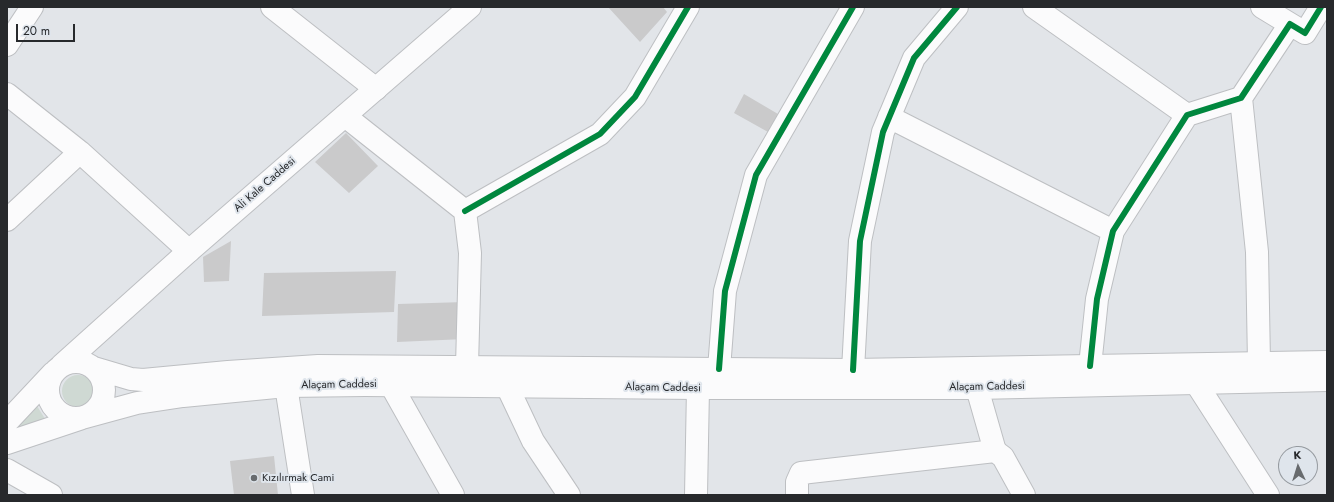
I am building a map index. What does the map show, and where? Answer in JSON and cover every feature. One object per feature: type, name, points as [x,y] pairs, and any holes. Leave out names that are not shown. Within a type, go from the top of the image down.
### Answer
[{"type":"street","points":[[7,45],[32,7]]},
{"type":"street","points":[[272,7],[376,89]]},
{"type":"street","name":"Ali Kale Caddesi","points":[[7,422],[58,369],[189,251],[470,7]]},
{"type":"street","points":[[464,211],[600,134],[635,97],[688,7]]},
{"type":"street","points":[[698,388],[719,369],[725,291],[756,175],[853,7]]},
{"type":"street","points":[[853,370],[860,241],[882,132],[914,58],[957,7]]},
{"type":"street","points":[[1034,7],[1187,115]]},
{"type":"street","points":[[1262,7],[1305,34],[1321,7]]},
{"type":"street","points":[[1090,366],[1097,299],[1113,231],[1187,115],[1241,98],[1290,24]]},
{"type":"street","points":[[7,94],[80,152],[189,251]]},
{"type":"street","points":[[1241,98],[1257,252],[1259,363]]},
{"type":"street","points":[[345,116],[464,211],[470,253],[467,366]]},
{"type":"street","points":[[889,117],[1113,231]]},
{"type":"street","points":[[7,220],[80,152]]},
{"type":"street","points":[[77,362],[94,368],[103,380],[104,390],[103,399],[95,411],[82,418],[66,417],[53,407],[49,397],[48,387],[58,369],[77,362]]},
{"type":"street","name":"Alaçam Caddesi","points":[[94,368],[131,379],[143,380],[280,368],[391,375],[508,386],[698,388],[976,378],[1090,366],[1327,362]]},
{"type":"street","name":"Alaçam Caddesi","points":[[7,443],[111,409],[164,399],[467,366],[853,370],[976,378],[1196,383],[1327,380]]},
{"type":"street","points":[[684,368],[698,388],[696,495]]},
{"type":"street","points":[[391,375],[453,495]]},
{"type":"street","points":[[976,378],[995,451],[1003,457],[1024,495]]},
{"type":"street","points":[[1196,383],[1268,495]]},
{"type":"street","points":[[286,386],[303,495]]},
{"type":"street","points":[[508,386],[533,441],[569,495]]},
{"type":"street","points":[[797,495],[797,482],[801,473],[995,451]]},
{"type":"street","points":[[7,470],[51,495]]},
{"type":"shaded area","points":[[75,375],[81,375],[91,382],[94,391],[93,397],[87,404],[81,407],[75,407],[65,400],[62,394],[62,388],[69,378]]},
{"type":"shaded area","points":[[37,406],[47,422],[8,434]]},
{"type":"building","points":[[608,7],[663,7],[667,12],[640,42]]},
{"type":"building","points":[[744,94],[778,114],[768,132],[734,113]]},
{"type":"building","points":[[346,133],[378,166],[349,193],[315,162]]},
{"type":"building","points":[[231,241],[229,281],[204,282],[203,257]]},
{"type":"building","points":[[396,271],[394,312],[262,316],[264,273]]},
{"type":"building","points":[[465,302],[465,339],[397,342],[398,304]]},
{"type":"building","name":"Kızılırmak Cami","points":[[274,456],[278,495],[234,495],[230,461]]},
{"type":"cycle path","points":[[465,211],[600,134],[635,97],[688,7]]},
{"type":"cycle path","points":[[719,369],[725,291],[756,175],[853,7]]},
{"type":"cycle path","points":[[853,370],[860,241],[883,132],[914,58],[957,7]]},
{"type":"cycle path","points":[[1090,366],[1097,299],[1113,231],[1187,115],[1241,98],[1290,24],[1305,33],[1321,7]]},
{"type":"place","name":"Kızılırmak Cami","points":[[254,478]]}]
